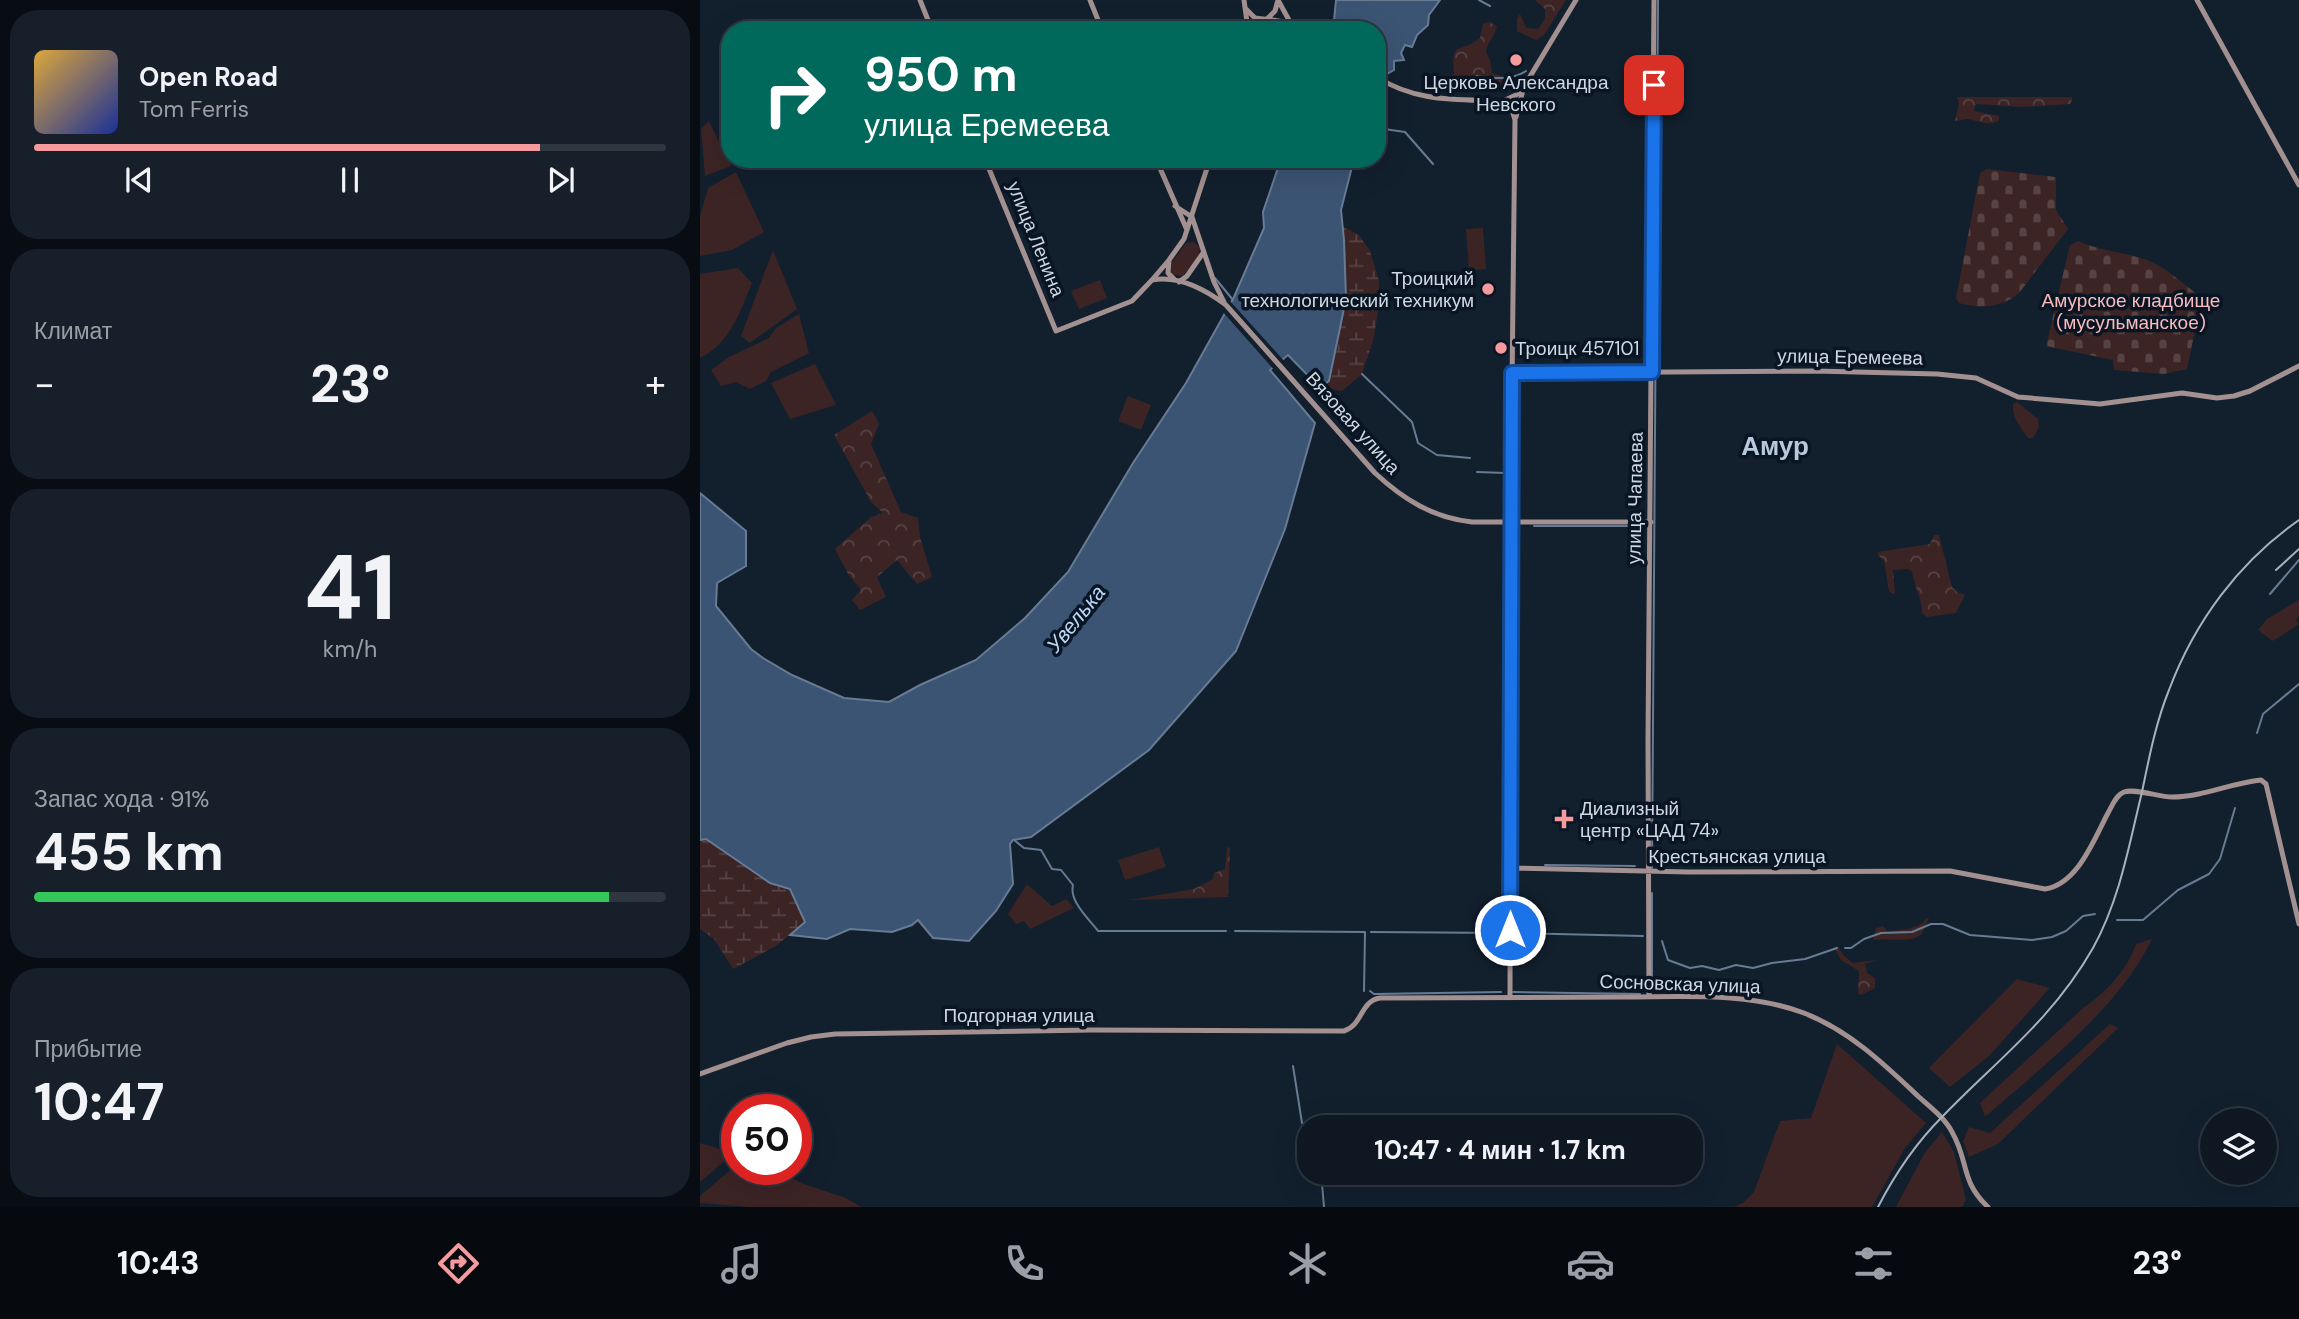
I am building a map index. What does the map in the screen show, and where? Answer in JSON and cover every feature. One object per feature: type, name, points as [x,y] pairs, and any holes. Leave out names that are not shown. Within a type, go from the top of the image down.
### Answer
[{"type":"street","points":[[920,0],[928,21]]},
{"type":"street","points":[[1090,0],[1098,21]]},
{"type":"street","points":[[1244,0],[1248,21]]},
{"type":"street","points":[[1261,21],[1275,11],[1278,0]]},
{"type":"street","points":[[1278,0],[1289,21]]},
{"type":"street","points":[[1386,83],[1407,93],[1429,97],[1503,101],[1516,95],[1525,85],[1576,0]]},
{"type":"street","name":"улица Чапаева","points":[[1648,997],[1654,0]]},
{"type":"street","points":[[2197,0],[2299,185]]},
{"type":"street","points":[[1246,9],[1252,17],[1284,21]]},
{"type":"street","points":[[1510,996],[1515,120],[1525,85]]},
{"type":"street","points":[[1503,101],[1512,110],[1515,120]]},
{"type":"street","name":"улица Ленина","points":[[989,168],[1056,331],[1132,301],[1152,280]]},
{"type":"street","points":[[1160,168],[1187,231]]},
{"type":"street","points":[[1152,280],[1184,239],[1207,168]]},
{"type":"street","points":[[1175,206],[1192,217],[1214,282],[1226,305]]},
{"type":"street","points":[[1184,239],[1195,239],[1202,250]]},
{"type":"street","points":[[1178,281],[1187,276],[1202,250]]},
{"type":"street","points":[[1169,260],[1168,273],[1178,281]]},
{"type":"street","points":[[1152,280],[1178,281],[1207,292],[1226,305]]},
{"type":"street","name":"Вязовая улица","points":[[1226,305],[1375,473],[1400,495],[1423,509],[1450,519],[1472,522],[1651,522]]},
{"type":"street","name":"улица Еремеева","points":[[1512,373],[1815,371],[1958,375],[1980,380],[2018,397],[2100,404],[2182,393],[2217,398],[2234,396],[2250,391],[2299,366]]},
{"type":"street","name":"Крестьянская улица","points":[[1510,868],[1649,872],[1950,871],[2031,887],[2050,888],[2064,881],[2075,868],[2116,800],[2124,792],[2133,791],[2160,797],[2188,797],[2258,780],[2266,784],[2299,922]]},
{"type":"street","name":"Сосновская улица","points":[[1344,1031],[1355,1026],[1370,1001],[1380,998],[1648,997],[1749,1000],[1776,1004],[1806,1014],[1845,1033],[1942,1119],[1957,1142],[1973,1191],[1988,1207]]},
{"type":"street","name":"Подгорная улица","points":[[700,1074],[787,1043],[835,1034],[1344,1031]]},
{"type":"green space","points":[[1535,0],[1566,0],[1544,35],[1536,40],[1517,31],[1517,18],[1520,14],[1526,28],[1538,29],[1545,19],[1545,9]]},
{"type":"green space","points":[[1489,22],[1497,26],[1486,52],[1492,73],[1504,77],[1508,82],[1505,89],[1464,89],[1456,86],[1447,90],[1443,77],[1454,74],[1455,51],[1480,38],[1483,24]]},
{"type":"green space","points":[[1957,97],[2072,97],[2071,104],[2023,107],[1976,104],[1974,111],[1999,116],[1999,121],[1987,123],[1968,119],[1955,121],[1959,103]]},
{"type":"green space","points":[[709,121],[721,146],[721,168],[726,168],[705,176],[701,129]]},
{"type":"green space","points":[[1987,169],[2056,177],[2056,210],[2068,229],[2019,293],[2005,302],[1975,306],[1959,303],[1956,298],[1980,173]]},
{"type":"green space","points":[[736,172],[764,232],[732,250],[700,256],[700,216],[708,188]]},
{"type":"green space","points":[[1342,226],[1359,235],[1370,251],[1379,281],[1378,313],[1373,341],[1362,374],[1342,391],[1320,388],[1329,381],[1346,299]]},
{"type":"green space","points":[[1483,228],[1486,269],[1469,271],[1466,229]]},
{"type":"green space","name":"Амурское кладбище (мусульманское)","points":[[2078,241],[2154,263],[2198,295],[2199,311],[2187,369],[2164,374],[2114,370],[2113,360],[2046,346],[2070,245]]},
{"type":"green space","points":[[1194,242],[1200,248],[1198,257],[1183,276],[1172,275],[1170,265],[1186,243]]},
{"type":"green space","points":[[773,250],[797,309],[750,343],[741,336]]},
{"type":"green space","points":[[738,268],[752,283],[743,305],[726,336],[700,358],[700,274]]},
{"type":"green space","points":[[1100,280],[1107,298],[1079,309],[1071,291]]},
{"type":"green space","points":[[799,314],[809,353],[771,372],[766,381],[750,389],[736,382],[721,386],[711,370],[729,357],[769,338],[776,328]]},
{"type":"green space","points":[[815,364],[836,405],[790,419],[771,383]]},
{"type":"green space","points":[[1128,396],[1151,405],[1141,430],[1118,421]]},
{"type":"green space","points":[[2017,402],[2038,419],[2039,427],[2033,438],[2028,438],[2015,418],[2013,404]]},
{"type":"green space","points":[[872,411],[879,424],[871,444],[901,512],[918,518],[920,537],[932,577],[917,584],[897,560],[877,577],[886,597],[860,610],[852,600],[861,590],[848,574],[835,549],[871,517],[883,513],[871,502],[834,435]]},
{"type":"green space","points":[[1934,535],[1939,535],[1952,587],[1965,595],[1956,613],[1927,617],[1922,613],[1912,571],[1893,570],[1893,594],[1889,591],[1884,561],[1878,552],[1930,544]]},
{"type":"green space","points":[[2299,600],[2299,616],[2296,619],[2299,624],[2273,641],[2258,630],[2267,619]]},
{"type":"green space","points":[[706,839],[770,883],[790,889],[805,922],[776,946],[733,969],[714,939],[700,929],[700,840]]},
{"type":"green space","points":[[1159,847],[1166,867],[1125,880],[1118,860]]},
{"type":"green space","points":[[1230,847],[1228,897],[1130,900],[1194,889],[1213,879],[1214,873],[1225,869],[1227,848]]},
{"type":"green space","points":[[1027,884],[1052,906],[1066,899],[1074,908],[1030,929],[1024,921],[1016,924],[1008,914]]},
{"type":"green space","points":[[1929,919],[1924,930],[1916,937],[1905,940],[1873,940],[1876,928],[1883,926],[1887,931],[1909,929]]},
{"type":"green space","points":[[2152,939],[2138,964],[2100,1012],[2054,1057],[1985,1117],[1980,1103],[2108,988],[2127,963],[2136,944]]},
{"type":"green space","points":[[1834,947],[1838,947],[1853,963],[1877,960],[1865,964],[1867,973],[1875,978],[1875,988],[1858,994],[1859,971],[1841,960]]},
{"type":"green space","points":[[2017,979],[2050,988],[1989,1056],[1950,1087],[1929,1068]]},
{"type":"green space","points":[[2110,1024],[2118,1028],[1998,1144],[1969,1157],[1963,1141],[1969,1127],[1990,1133]]},
{"type":"green space","points":[[1837,1044],[1926,1123],[1905,1148],[1872,1207],[1734,1207],[1743,1203],[1754,1192],[1780,1121],[1811,1118]]},
{"type":"green space","points":[[1942,1132],[1954,1152],[1966,1200],[1962,1207],[1896,1207],[1924,1154]]},
{"type":"green space","points":[[700,1143],[721,1149],[721,1164],[700,1182]]},
{"type":"green space","points":[[721,1178],[721,1185],[807,1185],[846,1198],[861,1207],[749,1207],[700,1203],[700,1196]]},
{"type":"water","points":[[1336,0],[1440,0],[1429,15],[1428,25],[1417,35],[1412,47],[1405,45],[1401,53],[1404,60],[1394,61],[1394,70],[1386,76],[1386,21],[1334,21]]},
{"type":"water","name":"Увелька","points":[[1278,168],[1352,168],[1341,210],[1346,299],[1329,381],[1320,388],[1288,355],[1270,370],[1315,423],[1285,529],[1236,651],[1149,750],[1031,837],[1013,840],[1010,844],[1013,884],[996,911],[969,941],[933,938],[918,920],[892,932],[850,929],[827,939],[790,935],[805,922],[790,889],[770,883],[706,839],[700,840],[700,493],[746,531],[746,566],[717,583],[716,606],[751,649],[763,658],[792,675],[844,698],[889,702],[976,660],[1025,618],[1068,572],[1133,463],[1186,383],[1234,297],[1264,228],[1263,212]]},
{"type":"pier","points":[[1230,301],[1285,362],[1274,370],[1222,311]]},
{"type":"waterway","points":[[1479,0],[1490,6]]},
{"type":"waterway","points":[[1652,868],[1658,0]]},
{"type":"waterway","points":[[1477,76],[1508,78],[1526,71]]},
{"type":"waterway","points":[[1540,80],[1585,82]]},
{"type":"waterway","points":[[1386,129],[1405,132],[1433,164]]},
{"type":"waterway","points":[[1215,278],[1233,300]]},
{"type":"waterway","points":[[1362,374],[1412,422],[1418,443],[1437,455],[1470,458]]},
{"type":"waterway","points":[[1514,495],[1515,442]]},
{"type":"waterway","points":[[1477,472],[1506,473]]},
{"type":"waterway","points":[[1534,526],[1644,526]]},
{"type":"waterway","points":[[2270,594],[2299,560]]},
{"type":"waterway","points":[[2257,733],[2263,714],[2299,684]]},
{"type":"waterway","points":[[2117,920],[2143,920],[2178,890],[2209,874],[2220,859],[2235,808]]},
{"type":"waterway","points":[[1014,840],[1024,848],[1041,850],[1052,869],[1061,870],[1073,885],[1077,903],[1098,931],[1226,931]]},
{"type":"waterway","points":[[1545,865],[1635,866]]},
{"type":"waterway","points":[[1652,893],[1652,990]]},
{"type":"waterway","points":[[1845,948],[1851,948],[1864,939],[1881,933],[1912,932],[1931,924],[1943,924],[1970,935],[2032,940],[2052,937],[2066,931],[2083,916],[2095,914]]},
{"type":"waterway","points":[[1235,931],[1365,932],[1364,991]]},
{"type":"waterway","points":[[1371,932],[1506,933]]},
{"type":"waterway","points":[[1514,933],[1643,936]]},
{"type":"waterway","points":[[1662,941],[1668,960],[1690,968],[1702,966],[1719,970],[1736,965],[1753,968],[1805,959],[1837,948]]},
{"type":"waterway","points":[[1370,991],[1374,994],[1501,992]]},
{"type":"waterway","points":[[1513,992],[1640,994]]},
{"type":"waterway","points":[[1293,1066],[1301,1115]]},
{"type":"waterway","points":[[1322,1185],[1324,1207]]},
{"type":"railway","points":[[1878,1207],[1923,1137],[2042,1018],[2077,974],[2093,948],[2117,891],[2164,702],[2192,640],[2238,574],[2299,520]]},
{"type":"railway","points":[[2276,570],[2299,549]]},
{"type":"place","name":"Церковь Александра Невского","points":[[1516,60]]},
{"type":"place","name":"Троицкий технологический техникум","points":[[1488,289]]},
{"type":"place","name":"Троицк 457101","points":[[1501,348]]},
{"type":"place","name":"Диализный центр «ЦАД 74»","points":[[1564,819]]},
{"type":"district","name":"Амур","points":[[1775,446]]},
{"type":"route","points":[[1510,930],[1512,373],[1652,372],[1654,85]]}]
